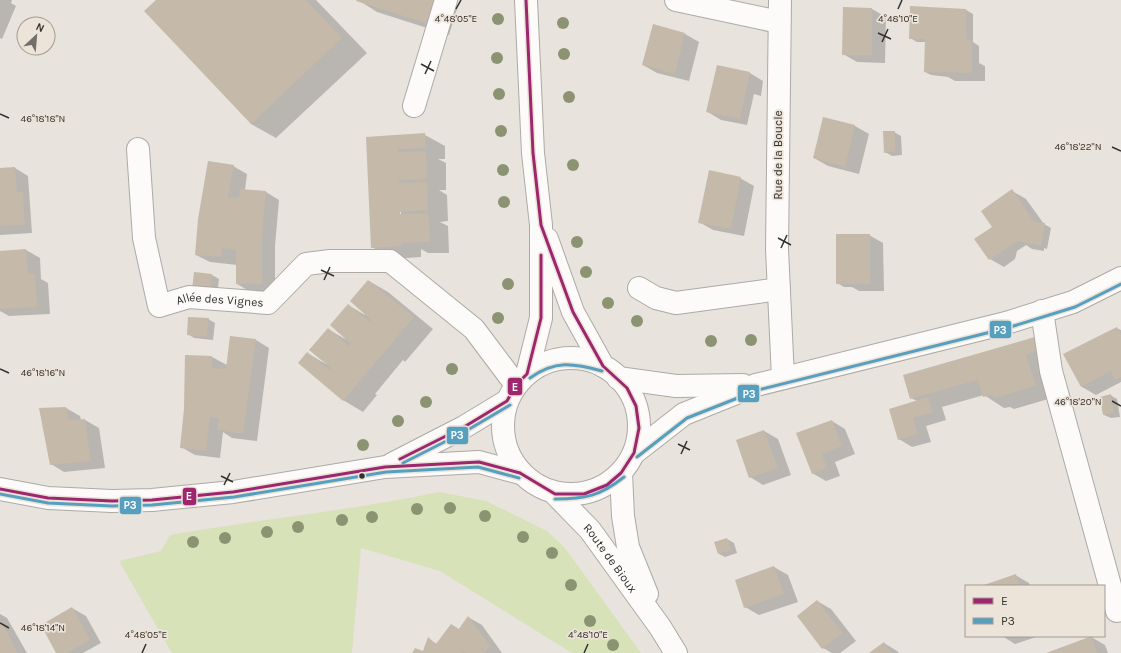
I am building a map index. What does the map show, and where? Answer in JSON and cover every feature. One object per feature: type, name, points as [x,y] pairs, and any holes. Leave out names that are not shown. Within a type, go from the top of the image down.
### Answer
[{"type":"street","points":[[414,106],[446,0]]},
{"type":"street","points":[[520,473],[506,450],[502,427],[541,318],[542,225],[533,153],[526,0]]},
{"type":"street","points":[[676,0],[779,22]]},
{"type":"street","name":"Rue de la Boucle","points":[[780,0],[777,249],[783,378]]},
{"type":"street","name":"Allée des Vignes","points":[[138,149],[144,238],[159,306],[189,297],[268,303],[306,264],[330,261],[390,261],[474,329],[517,387]]},
{"type":"street","points":[[542,225],[573,312],[611,372],[627,388],[636,406],[639,428],[634,453]]},
{"type":"street","points":[[0,489],[48,498],[112,501],[152,500],[233,492],[385,468],[479,462],[520,473],[555,494],[584,494],[606,485],[621,473],[634,453],[684,414],[756,385],[999,325],[1073,302],[1121,278]]},
{"type":"street","points":[[639,288],[656,298],[676,303],[779,289]]},
{"type":"street","points":[[1042,311],[1051,371],[1117,611]]},
{"type":"street","points":[[385,468],[464,427],[517,387],[536,367],[555,360],[574,358],[611,372],[676,386],[756,385]]},
{"type":"street","name":"Route de Bioux","points":[[621,473],[623,516],[628,547],[660,627]]},
{"type":"street","name":"Route de Bioux","points":[[555,494],[590,530],[660,627],[676,653]]},
{"type":"green space","points":[[439,492],[486,501],[547,531],[565,548],[641,653],[572,653],[440,571],[361,548],[352,653],[172,653],[119,561],[161,551],[170,535],[338,510]]},
{"type":"building","points":[[156,0],[306,0],[342,38],[251,124],[144,11]]},
{"type":"building","points":[[437,0],[429,24],[356,1]]},
{"type":"building","points":[[910,6],[966,9],[967,40],[972,41],[972,73],[924,72],[925,39],[909,39]]},
{"type":"building","points":[[843,7],[872,8],[872,55],[842,55]]},
{"type":"building","points":[[653,24],[685,33],[675,74],[642,65]]},
{"type":"building","points":[[717,65],[750,72],[740,119],[706,112]]},
{"type":"building","points":[[823,117],[855,125],[845,167],[813,158]]},
{"type":"building","points":[[883,131],[895,131],[895,151],[884,153]]},
{"type":"building","points":[[425,133],[426,148],[397,149],[398,152],[426,151],[427,179],[399,180],[399,183],[427,182],[428,210],[400,212],[400,214],[428,213],[430,242],[401,243],[401,246],[371,248],[366,137]]},
{"type":"building","points":[[208,161],[234,165],[228,197],[239,198],[240,189],[266,191],[262,238],[262,284],[236,284],[236,250],[222,248],[221,257],[195,255],[198,219]]},
{"type":"building","points":[[15,167],[17,192],[23,192],[25,225],[0,226],[0,168]]},
{"type":"building","points":[[709,170],[741,177],[731,229],[698,223]]},
{"type":"building","points":[[1012,189],[1034,222],[1045,223],[1041,246],[1018,241],[989,260],[974,239],[992,227],[981,211]]},
{"type":"building","points":[[836,234],[870,234],[870,284],[836,284]]},
{"type":"building","points":[[26,249],[28,274],[35,274],[37,307],[0,309],[0,251]]},
{"type":"building","points":[[194,272],[212,274],[210,292],[192,290]]},
{"type":"building","points":[[368,280],[414,317],[343,401],[298,363],[307,352],[329,370],[331,368],[309,350],[328,328],[349,346],[351,344],[330,325],[348,304],[370,322],[371,320],[350,301]]},
{"type":"building","points":[[188,317],[209,318],[207,337],[187,335]]},
{"type":"building","points":[[1117,327],[1121,335],[1121,377],[1115,380],[1111,371],[1081,387],[1063,354]]},
{"type":"building","points":[[230,336],[256,339],[243,434],[217,430],[219,418],[210,417],[206,451],[180,448],[184,409],[185,355],[212,356],[212,368],[226,369]]},
{"type":"building","points":[[1035,337],[1039,350],[1026,355],[1036,386],[994,398],[992,395],[983,397],[978,380],[910,399],[903,375]]},
{"type":"building","points":[[1111,394],[1114,413],[1103,415],[1100,397]]},
{"type":"building","points":[[928,397],[933,412],[913,418],[918,434],[898,440],[889,409]]},
{"type":"building","points":[[66,407],[69,420],[85,419],[91,461],[50,465],[39,408]]},
{"type":"building","points":[[832,420],[842,446],[822,454],[827,468],[812,474],[796,433]]},
{"type":"building","points":[[764,430],[778,468],[749,478],[736,440]]},
{"type":"building","points":[[727,538],[731,550],[718,554],[714,542]]},
{"type":"building","points":[[774,566],[784,594],[744,608],[735,580]]},
{"type":"building","points":[[1016,574],[1019,585],[984,585]]},
{"type":"building","points":[[817,600],[843,633],[822,649],[797,616]]},
{"type":"building","points":[[72,607],[90,640],[67,653],[56,653],[41,625]]},
{"type":"building","points":[[468,616],[490,646],[484,653],[466,653],[463,651],[461,653],[412,653],[415,648],[423,651],[428,637],[436,644],[451,624],[459,629]]},
{"type":"building","points":[[0,620],[18,653],[0,653]]},
{"type":"building","points":[[1092,637],[1097,653],[1046,653]]},
{"type":"building","points":[[884,642],[892,653],[869,653]]},
{"type":"transit line","name":"E","points":[[0,489],[48,498],[112,501],[152,500],[233,492],[385,467],[479,462],[520,473],[555,494],[584,494],[607,485],[621,473],[634,453],[639,428],[636,406],[627,388],[603,366],[573,312],[541,225],[533,153],[526,0]]},
{"type":"transit line","name":"E","points":[[400,459],[464,427],[507,401],[516,385],[527,374],[541,318],[541,255]]},
{"type":"transit line","name":"P3","points":[[637,457],[687,418],[758,390],[1007,328],[1075,307],[1121,284]]},
{"type":"transit line","name":"P3","points":[[530,378],[548,368],[564,365],[582,366],[602,371]]},
{"type":"transit line","name":"P3","points":[[403,463],[466,431],[510,405]]},
{"type":"transit line","name":"P3","points":[[0,494],[48,503],[112,506],[152,505],[234,497],[386,472],[478,467],[519,478]]},
{"type":"transit line","name":"P3","points":[[555,499],[592,495],[600,492],[624,477]]}]
